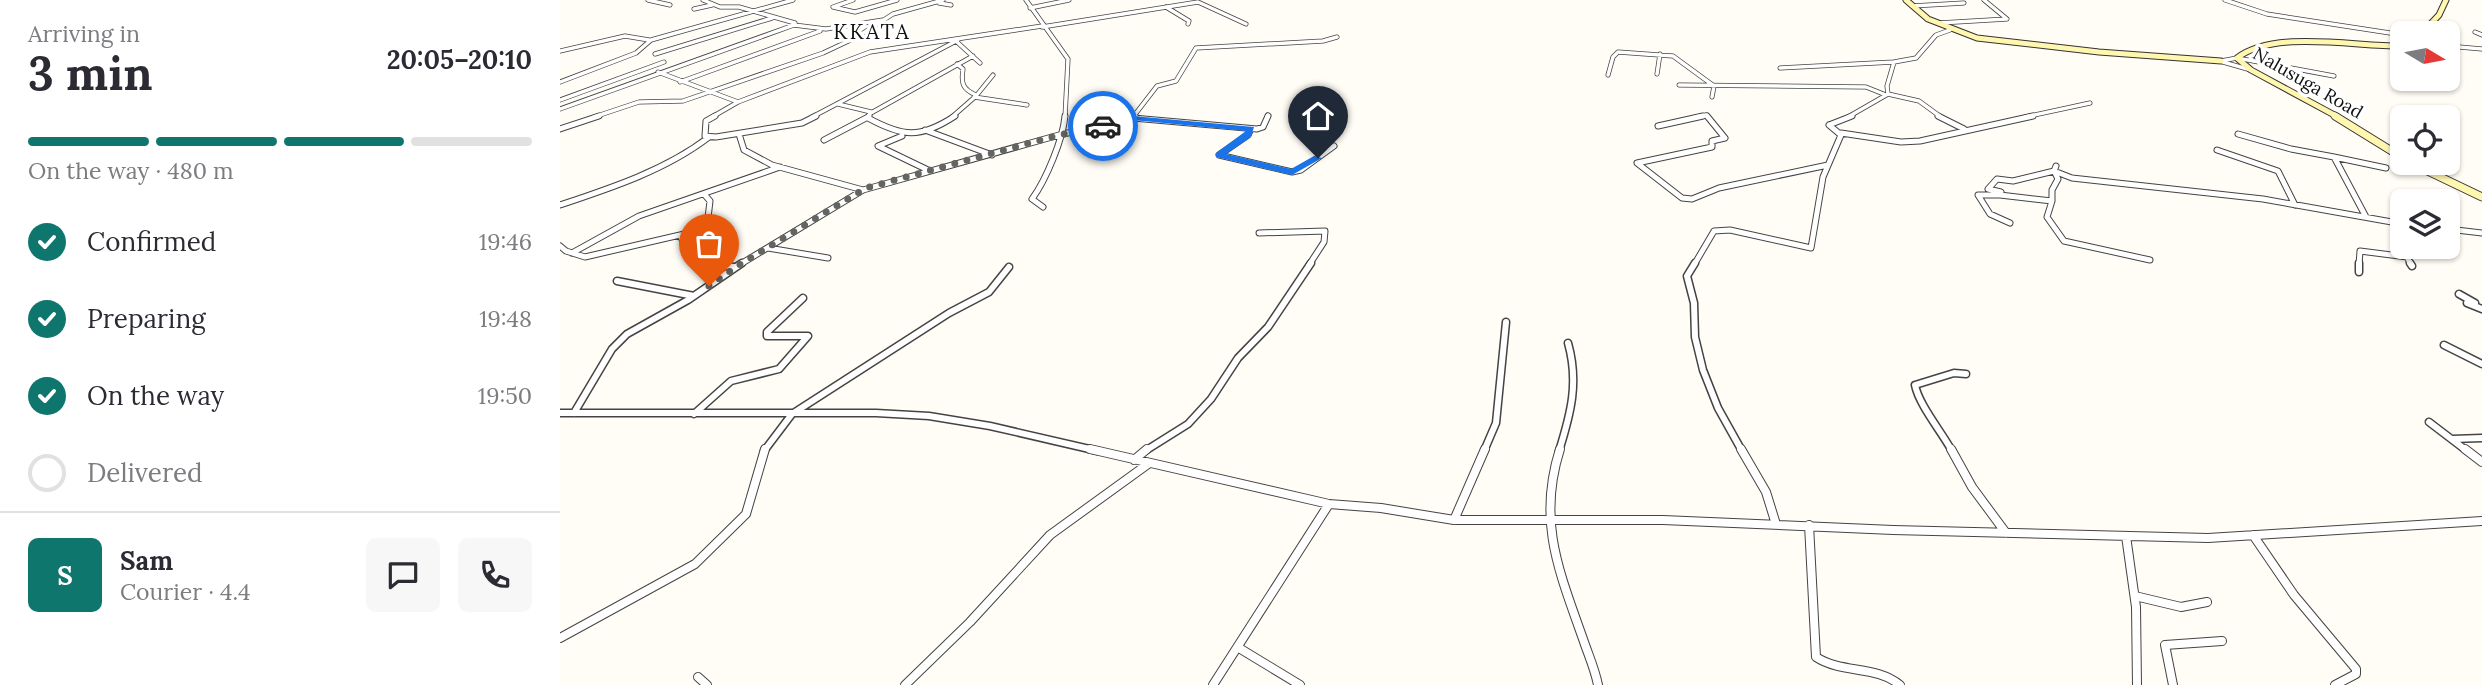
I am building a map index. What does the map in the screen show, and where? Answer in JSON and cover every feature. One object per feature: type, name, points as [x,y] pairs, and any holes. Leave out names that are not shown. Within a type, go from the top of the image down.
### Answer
[{"type":"street","points":[[648,0],[670,5]]},
{"type":"street","points":[[703,0],[725,8],[736,6],[772,18],[826,29]]},
{"type":"street","points":[[560,82],[631,55],[651,40],[793,0]]},
{"type":"street","points":[[853,0],[833,7],[855,12],[897,0]]},
{"type":"street","points":[[560,129],[633,103],[647,100],[677,103],[803,60],[838,46],[892,14],[943,0]]},
{"type":"street","points":[[1026,0],[1042,27],[1068,59],[1064,126],[1048,174],[1031,199],[1043,207]]},
{"type":"street","points":[[1030,8],[1069,0]]},
{"type":"street","points":[[1906,0],[1937,24],[1977,38],[2221,61],[2251,70]]},
{"type":"street","points":[[1937,24],[2007,19],[1984,0]]},
{"type":"street","points":[[2225,0],[2267,14],[2390,33]]},
{"type":"street","points":[[2433,21],[2446,0]]},
{"type":"street","points":[[937,2],[951,5]]},
{"type":"street","points":[[709,137],[705,136],[706,121],[738,102],[825,67],[880,50],[958,41],[1166,7],[1179,2],[1203,2],[1228,18],[1246,24]]},
{"type":"street","points":[[1912,6],[1964,2]]},
{"type":"street","points":[[694,9],[714,5]]},
{"type":"street","points":[[1166,7],[1189,21],[1188,24]]},
{"type":"street","points":[[655,54],[772,18]]},
{"type":"street","points":[[680,82],[826,29],[885,20]]},
{"type":"street","points":[[560,109],[797,24]]},
{"type":"street","points":[[1780,68],[1894,62],[1916,58],[1936,35],[1950,30]]},
{"type":"street","points":[[2476,32],[2482,35]]},
{"type":"street","points":[[560,51],[628,35],[651,40]]},
{"type":"street","points":[[1133,118],[1157,86],[1176,81],[1196,48],[1323,41],[1337,37]]},
{"type":"street","points":[[1202,48],[1206,39]]},
{"type":"street","points":[[958,41],[979,62]]},
{"type":"street","points":[[560,205],[603,191],[688,153],[709,137],[791,126],[958,41]]},
{"type":"street","name":"Nalusuga Road","points":[[2390,47],[2317,42],[2282,44],[2250,49],[2241,52],[2237,58],[2251,70],[2324,109],[2390,150]]},
{"type":"street","points":[[643,47],[664,62],[666,69]]},
{"type":"street","points":[[2460,47],[2482,49]]},
{"type":"street","points":[[2465,48],[2482,55]]},
{"type":"street","points":[[1608,75],[1613,57],[1618,52],[1660,54],[1678,58],[1714,86]]},
{"type":"street","points":[[1657,74],[1660,54]]},
{"type":"street","points":[[824,140],[973,56]]},
{"type":"street","points":[[2221,61],[2237,58],[2334,76]]},
{"type":"street","points":[[803,60],[825,67]]},
{"type":"street","points":[[560,100],[664,62]]},
{"type":"street","points":[[1887,95],[1894,62]]},
{"type":"street","points":[[957,64],[963,69],[961,82],[966,91],[975,96],[1027,105]]},
{"type":"street","points":[[657,72],[738,102]]},
{"type":"street","points":[[930,171],[878,146],[957,116],[969,106],[993,75]]},
{"type":"street","points":[[1679,85],[1794,84],[1870,88],[1887,95],[1919,101],[1938,116],[1964,130]]},
{"type":"street","points":[[1712,97],[1714,86]]},
{"type":"street","points":[[1887,95],[1854,116],[1829,124],[1829,127],[1841,133],[1901,142],[1920,141],[2090,103]]},
{"type":"street","points":[[838,104],[869,115],[906,135]]},
{"type":"street","points":[[573,413],[617,342],[863,190],[1059,135],[1133,118],[1251,129],[1262,128],[1268,115]]},
{"type":"street","points":[[1658,126],[1706,115],[1725,138],[1712,141],[1712,147],[1637,163],[1682,198],[1692,200],[1719,188],[1828,165]]},
{"type":"street","points":[[1251,129],[1248,135],[1219,155],[1292,172],[1301,170],[1334,146]]},
{"type":"street","points":[[925,130],[992,155]]},
{"type":"street","points":[[1775,521],[1766,492],[1718,408],[1703,370],[1695,337],[1694,303],[1687,276],[1714,231],[1730,230],[1811,248],[1818,200],[1841,133]]},
{"type":"street","points":[[739,134],[744,150],[780,167],[796,174],[842,182],[863,190]]},
{"type":"street","points":[[2238,134],[2291,149],[2386,168]]},
{"type":"street","points":[[2217,150],[2278,171],[2295,205]]},
{"type":"street","points":[[2334,157],[2366,217]]},
{"type":"street","points":[[572,253],[639,216],[780,167]]},
{"type":"street","points":[[2055,169],[2058,178],[2052,190],[2047,217],[2064,241],[2150,260]]},
{"type":"street","points":[[2000,195],[2000,192],[1988,189],[1997,179],[2012,184],[2040,171],[2055,169],[2072,178],[2295,205],[2390,222]]},
{"type":"street","points":[[2436,175],[2482,197]]},
{"type":"street","points":[[560,246],[585,257],[596,256],[707,226],[710,201],[704,194]]},
{"type":"street","points":[[2010,223],[1999,222],[1993,217],[1978,195],[2052,201]]},
{"type":"street","points":[[2460,230],[2482,233]]},
{"type":"street","points":[[1134,460],[1156,442],[1188,424],[1211,399],[1238,358],[1268,327],[1297,280],[1318,254],[1324,242],[1325,231],[1259,233]]},
{"type":"street","points":[[680,235],[692,262],[735,267]]},
{"type":"street","points":[[767,248],[828,258]]},
{"type":"street","points":[[2359,272],[2360,251],[2390,255]]},
{"type":"street","points":[[2408,259],[2412,266]]},
{"type":"street","points":[[560,638],[695,564],[746,514],[765,449],[792,414],[948,313],[989,292],[1009,267]]},
{"type":"street","points":[[617,281],[694,296]]},
{"type":"street","points":[[2459,293],[2475,303],[2467,303],[2482,309]]},
{"type":"street","points":[[693,414],[731,381],[774,372],[792,356],[808,336],[774,338],[767,336],[767,332],[803,298]]},
{"type":"street","points":[[1454,520],[1496,423],[1506,322]]},
{"type":"street","points":[[1568,343],[1575,387],[1573,409],[1549,487],[1549,520],[1563,583],[1598,685]]},
{"type":"street","points":[[2445,345],[2482,364]]},
{"type":"street","points":[[1966,374],[1954,373],[1914,385],[1918,399],[1932,416],[1972,487],[2006,533]]},
{"type":"street","points":[[560,413],[887,414],[943,418],[1329,504],[1381,508],[1454,520],[1663,520],[2207,538],[2480,523]]},
{"type":"street","points":[[2429,422],[2482,462]]},
{"type":"street","points":[[2452,439],[2482,438]]},
{"type":"street","points":[[905,685],[971,622],[1050,535],[1148,464]]},
{"type":"street","points":[[1213,685],[1329,504]]},
{"type":"street","points":[[1809,525],[1816,657],[1826,662],[1890,677],[1900,685]]},
{"type":"street","points":[[2253,535],[2294,595],[2356,669],[2356,674],[2335,685]]},
{"type":"street","points":[[2126,536],[2135,596],[2137,685]]},
{"type":"street","points":[[2135,596],[2181,607],[2207,602]]},
{"type":"street","points":[[2173,685],[2165,645],[2222,641]]},
{"type":"street","points":[[1239,648],[1300,685]]},
{"type":"street","points":[[698,677],[707,685]]},
{"type":"way so far","points":[[709,286],[866,188],[1006,152],[1059,135],[1103,126]]},
{"type":"district","name":"KKATA","points":[[872,32]]},
{"type":"route","points":[[1103,126],[1133,118],[1251,129],[1248,135],[1219,155],[1292,172],[1301,170],[1318,158]]}]
